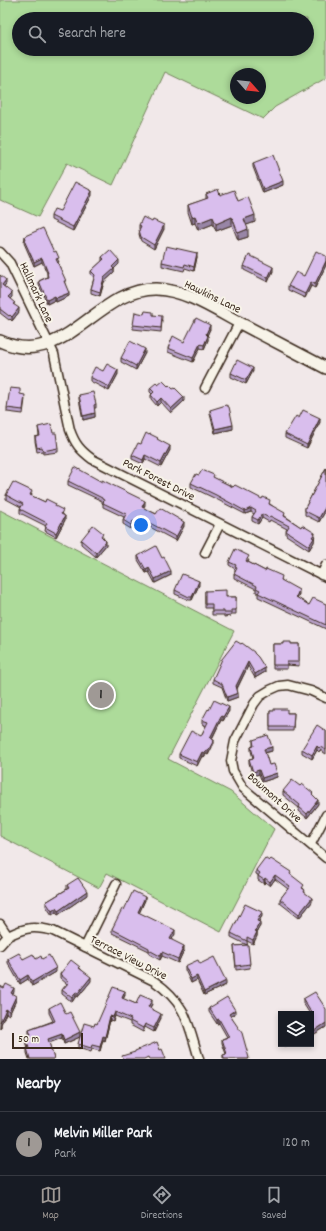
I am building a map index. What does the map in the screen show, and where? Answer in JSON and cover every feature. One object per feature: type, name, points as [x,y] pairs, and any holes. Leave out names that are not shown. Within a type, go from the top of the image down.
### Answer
[{"type":"street","name":"Hallmark Lane","points":[[0,252],[10,263],[49,345]]},
{"type":"street","name":"Hawkins Lane","points":[[0,341],[14,347],[25,348],[49,345],[62,338],[111,303],[128,294],[139,290],[170,290],[199,302],[326,368]]},
{"type":"street","points":[[205,388],[239,323]]},
{"type":"street","name":"Park Forest Drive","points":[[49,345],[54,354],[70,430],[81,451],[323,576]]},
{"type":"street","points":[[205,553],[220,524]]},
{"type":"street","points":[[323,576],[326,564]]},
{"type":"street","name":"Bowmont Drive","points":[[326,698],[311,691],[288,685],[279,686],[260,696],[254,704],[235,741],[231,761],[233,771],[243,788],[326,858]]},
{"type":"street","points":[[311,844],[326,815]]},
{"type":"street","points":[[85,947],[116,884]]},
{"type":"street","points":[[0,924],[8,936]]},
{"type":"street","name":"Terrace View Drive","points":[[0,945],[8,936],[21,930],[38,927],[53,931],[154,981],[167,990],[179,1003],[187,1018],[199,1059]]},
{"type":"green space","points":[[0,0],[326,0],[326,78],[275,107],[263,119],[232,104],[266,104],[266,68],[230,68],[230,103],[165,72],[113,185],[67,163],[38,217],[0,200]]},
{"type":"green space","points":[[0,510],[234,631],[168,759],[231,792],[274,829],[221,932],[107,873],[99,888],[0,836]]},
{"type":"building","points":[[273,155],[283,181],[263,189],[253,163]]},
{"type":"building","points":[[75,182],[92,191],[73,227],[51,216],[54,209],[60,211]]},
{"type":"building","points":[[218,189],[220,195],[234,190],[238,201],[248,197],[255,215],[244,219],[248,229],[238,233],[232,217],[216,224],[213,217],[198,223],[195,216],[192,217],[188,205],[208,198],[206,194]]},
{"type":"building","points":[[143,217],[152,222],[153,220],[164,225],[154,245],[141,237],[139,230],[141,226],[139,225]]},
{"type":"building","points":[[43,228],[54,252],[56,251],[59,258],[56,259],[66,281],[64,281],[69,293],[56,298],[55,296],[47,300],[39,281],[48,277],[48,273],[42,258],[34,262],[24,240],[26,239],[25,236]]},
{"type":"building","points":[[166,246],[197,253],[194,267],[185,264],[184,267],[162,262]]},
{"type":"building","points":[[110,250],[119,260],[112,267],[114,269],[104,278],[100,292],[91,289],[95,275],[91,271],[104,259],[102,257]]},
{"type":"building","points":[[316,251],[326,256],[326,261],[315,284],[311,282],[305,294],[288,286],[296,272],[304,276]]},
{"type":"building","points":[[249,255],[273,267],[268,278],[244,266]]},
{"type":"building","points":[[0,275],[6,280],[2,285],[12,293],[8,297],[15,303],[13,304],[19,308],[12,317],[0,309]]},
{"type":"building","points":[[145,311],[153,312],[153,315],[162,316],[161,328],[133,325],[135,312],[144,314]]},
{"type":"building","points":[[196,318],[210,325],[206,334],[208,336],[204,345],[200,344],[193,358],[168,348],[173,336],[184,342]]},
{"type":"building","points":[[130,341],[145,349],[136,366],[121,358]]},
{"type":"building","points":[[237,360],[253,368],[246,380],[231,373]]},
{"type":"building","points":[[107,364],[118,370],[109,387],[90,377],[95,367],[103,371]]},
{"type":"building","points":[[163,381],[173,389],[175,388],[184,397],[171,409],[161,398],[157,402],[151,395],[154,392],[150,388],[156,383],[158,385]]},
{"type":"building","points":[[10,388],[20,389],[20,394],[25,395],[23,410],[7,408]]},
{"type":"building","points":[[93,392],[96,404],[94,405],[95,413],[83,416],[79,395]]},
{"type":"building","points":[[226,405],[229,407],[233,425],[215,429],[210,410]]},
{"type":"building","points":[[303,410],[320,418],[307,445],[285,434],[296,416],[299,418]]},
{"type":"building","points":[[51,424],[53,433],[56,433],[58,448],[43,451],[42,447],[37,448],[35,437],[40,436],[38,427]]},
{"type":"building","points":[[146,433],[158,438],[157,439],[170,446],[161,463],[145,455],[143,460],[132,455],[138,443],[141,444]]},
{"type":"building","points":[[75,467],[102,482],[102,480],[145,501],[142,507],[156,514],[160,508],[184,522],[176,537],[148,522],[145,527],[133,521],[131,525],[123,520],[126,514],[103,503],[104,500],[102,498],[68,481]]},
{"type":"building","points":[[326,468],[326,506],[319,518],[305,511],[305,508]]},
{"type":"building","points":[[202,470],[214,475],[213,477],[233,487],[235,485],[262,499],[263,497],[270,500],[269,504],[285,513],[284,516],[301,527],[302,525],[315,533],[309,546],[286,531],[289,526],[270,516],[269,518],[262,514],[258,520],[252,517],[256,511],[251,508],[245,511],[191,483],[196,474],[199,475]]},
{"type":"building","points":[[13,482],[32,491],[30,495],[45,502],[46,499],[56,504],[55,506],[63,510],[61,514],[65,516],[56,533],[45,527],[47,523],[20,509],[23,504],[6,495]]},
{"type":"building","points":[[93,525],[103,533],[101,536],[106,541],[96,553],[81,540]]},
{"type":"building","points":[[156,546],[162,558],[164,557],[171,571],[155,579],[149,568],[146,570],[138,556]]},
{"type":"building","points":[[235,549],[249,556],[246,561],[265,571],[266,569],[282,576],[281,580],[299,590],[296,597],[309,605],[313,598],[326,604],[326,625],[258,593],[260,590],[256,588],[257,586],[234,574],[237,568],[235,567],[236,565],[229,562]]},
{"type":"building","points":[[182,574],[199,581],[192,597],[175,590]]},
{"type":"building","points":[[226,590],[226,597],[236,597],[236,610],[231,610],[231,613],[224,613],[224,611],[212,611],[212,604],[205,604],[205,591]]},
{"type":"building","points":[[236,641],[241,644],[242,643],[254,652],[265,668],[255,674],[248,662],[236,686],[238,693],[227,697],[222,684],[213,679],[222,659]]},
{"type":"building","points":[[283,642],[299,644],[299,662],[287,662],[287,665],[273,665],[273,644],[283,644]]},
{"type":"building","points":[[214,700],[229,707],[223,717],[221,716],[210,738],[214,740],[208,751],[206,750],[204,753],[202,752],[197,762],[179,754],[191,731],[201,736],[208,722],[202,720]]},
{"type":"building","points":[[274,709],[287,709],[287,713],[294,713],[293,727],[270,727],[270,711],[274,711]]},
{"type":"building","points":[[317,725],[326,731],[326,750],[317,746],[312,755],[302,749]]},
{"type":"building","points":[[268,735],[272,747],[264,749],[269,765],[274,764],[277,773],[262,778],[259,770],[253,772],[249,759],[254,758],[251,747],[254,746],[253,740]]},
{"type":"building","points":[[292,780],[300,786],[302,784],[313,793],[312,794],[318,800],[307,814],[299,807],[300,805],[283,791]]},
{"type":"building","points":[[265,858],[269,861],[271,859],[291,872],[290,874],[304,885],[302,888],[305,890],[304,892],[312,898],[299,914],[280,899],[290,886],[275,875],[270,882],[265,878],[264,880],[258,876],[260,873],[256,870]]},
{"type":"building","points":[[78,878],[87,891],[58,911],[56,908],[52,911],[46,902],[69,888],[67,885]]},
{"type":"building","points":[[133,891],[145,897],[138,912],[175,930],[170,939],[184,946],[178,959],[162,952],[160,956],[149,950],[149,948],[112,929],[122,909],[124,910]]},
{"type":"building","points":[[245,904],[262,912],[257,921],[260,922],[255,931],[257,932],[253,940],[247,937],[247,941],[231,933]]},
{"type":"building","points":[[248,945],[250,964],[236,966],[234,946]]},
{"type":"building","points":[[19,953],[23,959],[33,954],[36,959],[41,956],[42,959],[49,955],[56,968],[32,982],[28,975],[20,980],[8,959]]},
{"type":"building","points":[[214,957],[226,981],[204,992],[197,976],[191,979],[185,966],[198,960],[200,964]]},
{"type":"building","points":[[71,960],[91,977],[72,998],[62,990],[69,982],[60,974]]},
{"type":"building","points":[[6,984],[14,988],[11,993],[16,996],[9,1011],[6,1009],[0,1022],[0,986],[4,988]]},
{"type":"building","points":[[113,987],[125,991],[122,998],[136,1004],[140,995],[152,1000],[148,1007],[161,1014],[154,1028],[145,1024],[143,1028],[130,1021],[131,1019],[115,1012],[113,1017],[110,1016],[105,1037],[103,1036],[100,1047],[92,1045],[91,1048],[78,1044],[84,1023],[94,1026],[95,1023],[97,1024]]},
{"type":"building","points":[[315,992],[326,1009],[326,1023],[314,1031],[314,1011],[310,1011],[303,999]]},
{"type":"building","points":[[227,997],[235,1010],[229,1014],[242,1033],[248,1059],[224,1059],[223,1055],[227,1054],[222,1039],[229,1037],[219,1019],[217,1020],[209,1008]]},
{"type":"building","points":[[60,1002],[66,1014],[70,1012],[80,1032],[64,1040],[62,1034],[48,1039],[54,1059],[30,1059],[27,1048],[29,1048],[25,1037],[31,1035],[29,1030],[55,1021],[49,1008]]},
{"type":"building","points":[[157,1042],[166,1059],[149,1059],[148,1057],[144,1059],[123,1059],[122,1056]]},
{"type":"place","name":"Melvin Miller Park","points":[[101,695]]}]
